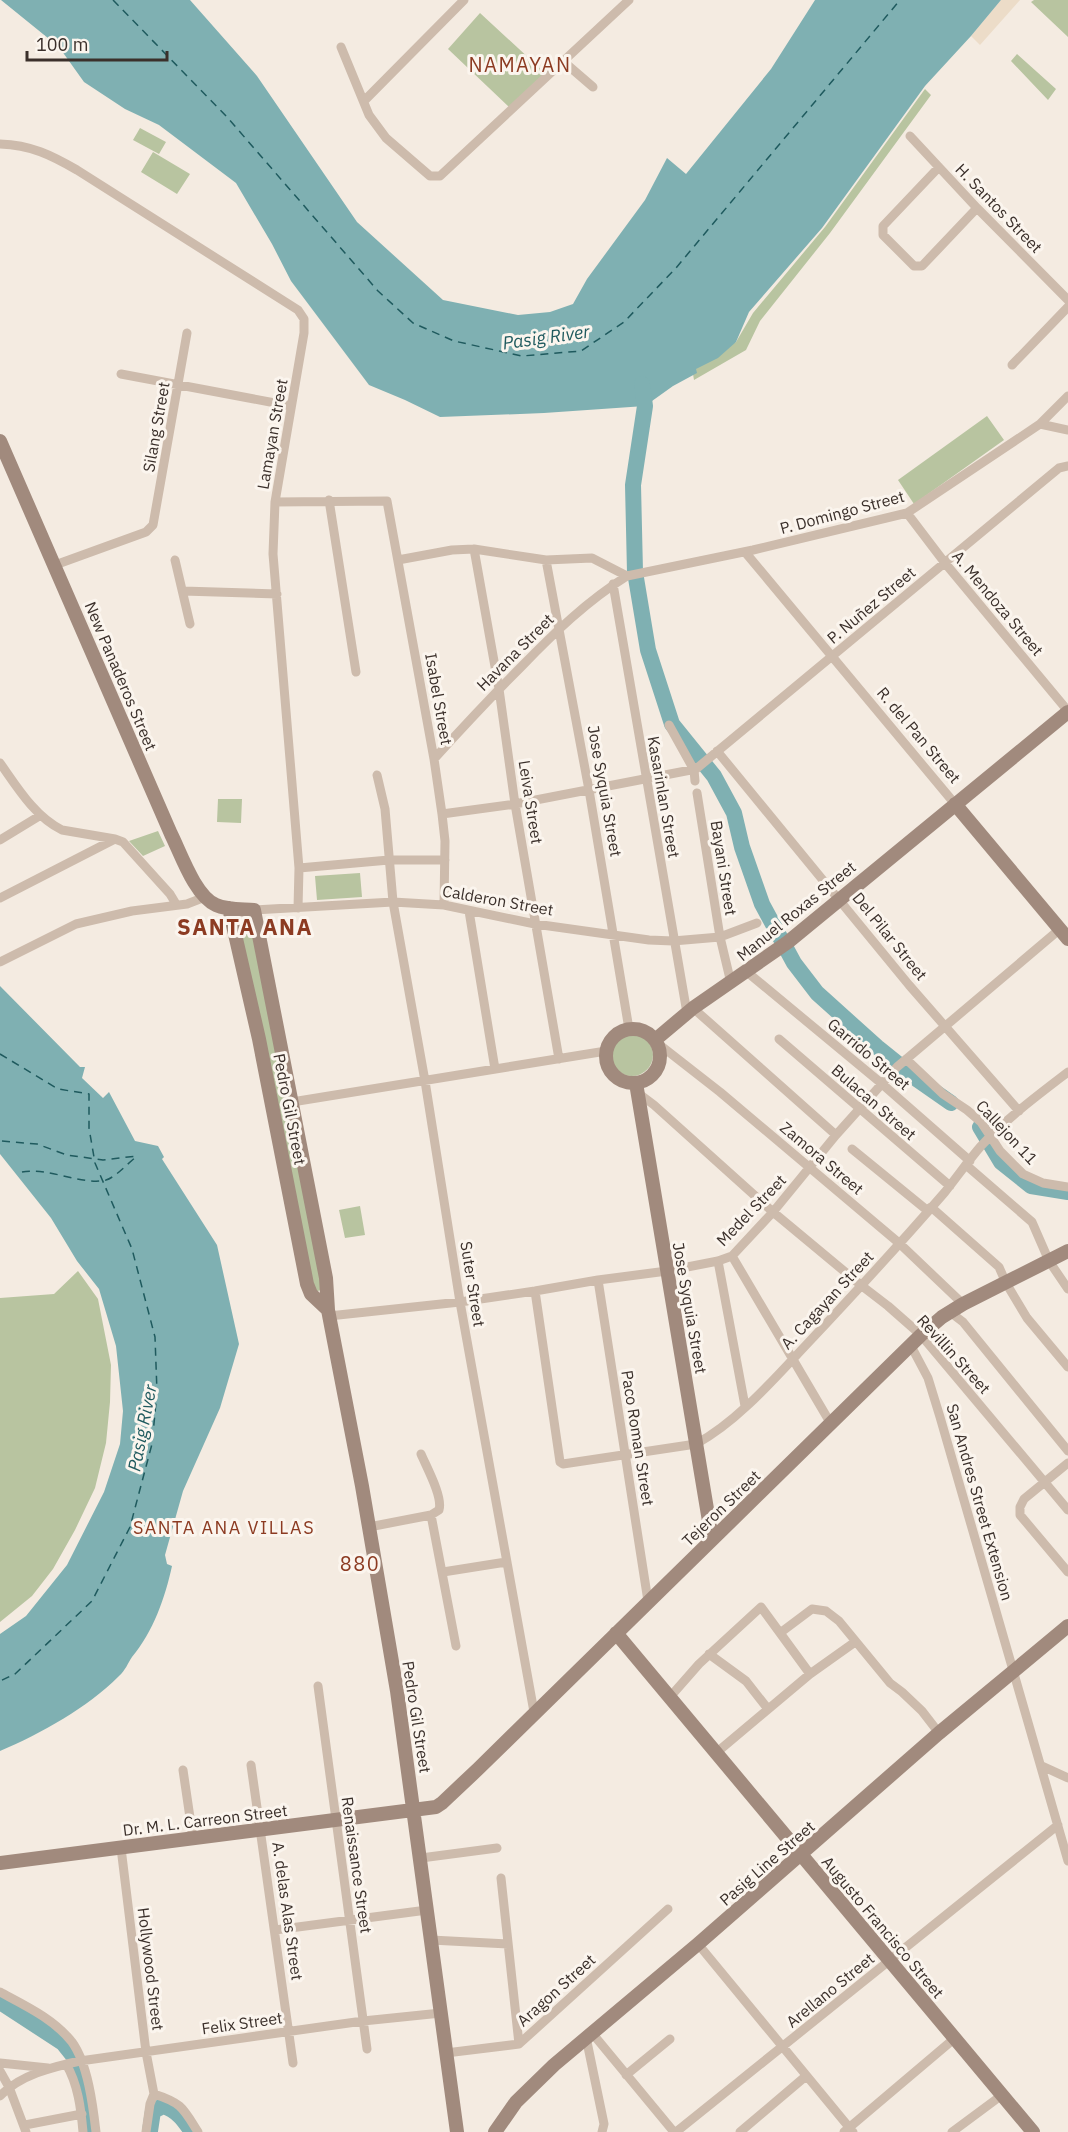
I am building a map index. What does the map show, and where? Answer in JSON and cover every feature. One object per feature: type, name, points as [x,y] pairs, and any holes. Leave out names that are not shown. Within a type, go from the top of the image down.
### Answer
[{"type":"main road","name":"New Panaderos Street","points":[[0,441],[171,834],[195,884],[205,897]]},
{"type":"main road","name":"Manuel Roxas Street","points":[[656,1041],[690,1010],[788,942],[1068,711]]},
{"type":"main road","name":"R. del Pan Street","points":[[955,804],[1064,934]]},
{"type":"main road","points":[[205,897],[216,905],[230,908]]},
{"type":"main road","name":"Calderon Street","points":[[230,908],[254,910]]},
{"type":"main road","name":"Pedro Gil Street","points":[[230,908],[259,1039],[307,1284],[311,1294],[328,1313]]},
{"type":"main road","name":"Pedro Gil Street","points":[[254,910],[326,1278],[328,1313],[369,1527],[397,1691],[457,2132]]},
{"type":"main road","points":[[629,1029],[644,1031],[656,1041],[660,1054],[658,1067],[637,1088],[620,1080],[609,1068],[606,1051],[615,1035],[629,1029]]},
{"type":"main road","name":"Jose Syquia Street","points":[[637,1088],[712,1539]]},
{"type":"main road","name":"Tejeron Street","points":[[414,1809],[436,1807],[442,1803],[910,1344],[963,1304],[1068,1251]]},
{"type":"main road","name":"Pasig Line Street","points":[[495,2132],[516,2102],[589,2035],[802,1855],[939,1733],[1068,1626]]},
{"type":"main road","name":"Augusto Francisco Street","points":[[616,1633],[1033,2132]]},
{"type":"main road","name":"Dr. M. L. Carreon Street","points":[[0,1863],[414,1809]]},
{"type":"street","points":[[364,101],[464,0]]},
{"type":"street","points":[[341,47],[369,115],[386,138],[430,176],[435,177],[440,176],[629,0]]},
{"type":"street","points":[[564,62],[592,87]]},
{"type":"street","name":"H. Santos Street","points":[[910,136],[976,208],[1068,300]]},
{"type":"street","name":"Lamayan Street","points":[[0,144],[20,144],[50,154],[298,310],[304,319],[304,333],[276,502],[273,554],[299,868],[298,908]]},
{"type":"street","points":[[939,167],[883,226],[882,230],[891,242],[914,266],[922,266],[976,208]]},
{"type":"street","points":[[1012,365],[1068,307]]},
{"type":"street","name":"Silang Street","points":[[55,565],[146,532],[153,525],[187,333]]},
{"type":"street","points":[[121,374],[291,406]]},
{"type":"street","name":"P. Domingo Street","points":[[632,575],[745,552],[907,513],[1040,424],[1068,396]]},
{"type":"street","points":[[1040,424],[1068,430]]},
{"type":"street","name":"P. Nuñez Street","points":[[695,769],[1059,468],[1068,466]]},
{"type":"street","points":[[276,502],[329,500],[356,672]]},
{"type":"street","name":"Isabel Street","points":[[329,500],[387,501],[442,814],[445,841],[444,905]]},
{"type":"street","name":"A. Mendoza Street","points":[[907,513],[945,563],[1068,711]]},
{"type":"street","points":[[398,560],[452,549],[474,549],[546,560],[592,558],[632,575]]},
{"type":"street","name":"Leiva Street","points":[[474,549],[559,1059]]},
{"type":"street","name":"R. del Pan Street","points":[[745,552],[955,804]]},
{"type":"street","points":[[175,560],[190,624]]},
{"type":"street","name":"Jose Syquia Street","points":[[546,560],[589,790],[629,1029]]},
{"type":"street","name":"Havana Street","points":[[434,759],[559,628],[614,584],[632,575]]},
{"type":"street","name":"Kasarinlan Street","points":[[614,584],[673,941],[690,1010]]},
{"type":"street","points":[[183,591],[277,594]]},
{"type":"street","points":[[669,725],[695,769],[695,781]]},
{"type":"street","name":"Del Pilar Street","points":[[717,751],[944,1026],[1018,1111]]},
{"type":"street","points":[[0,763],[27,800],[41,815],[62,830],[123,842],[170,894],[176,904]]},
{"type":"street","points":[[442,814],[515,804],[695,769]]},
{"type":"street","name":"Suter Street","points":[[377,775],[385,809],[393,902],[425,1081],[460,1302],[534,1712]]},
{"type":"street","name":"Bayani Street","points":[[697,793],[720,937],[731,983]]},
{"type":"street","points":[[0,840],[41,815]]},
{"type":"street","points":[[0,898],[115,839]]},
{"type":"street","points":[[299,868],[389,860],[445,860]]},
{"type":"street","points":[[0,963],[76,924],[132,911],[187,904],[205,897]]},
{"type":"street","name":"Calderon Street","points":[[254,910],[393,902],[444,905],[535,924],[673,941],[720,937],[757,923]]},
{"type":"street","points":[[469,911],[495,1069]]},
{"type":"street","name":"Medel Street","points":[[328,1313],[460,1302],[667,1271],[718,1262],[732,1256],[773,1212],[881,1083],[902,1062],[944,1026],[1064,934]]},
{"type":"street","name":"Garrido Street","points":[[747,972],[881,1083],[1032,1222],[1049,1261],[1068,1289]]},
{"type":"street","points":[[690,1010],[836,1135]]},
{"type":"street","name":"Bulacan Street","points":[[779,1039],[950,1186]]},
{"type":"street","name":"Zamora Street","points":[[656,1041],[899,1243],[963,1304]]},
{"type":"street","points":[[292,1102],[606,1051]]},
{"type":"street","name":"Callejon 11","points":[[902,1062],[981,1122],[1000,1151],[1023,1174],[1043,1183],[1068,1187]]},
{"type":"street","name":"A. Cagayan Street","points":[[535,1291],[559,1461],[562,1463],[696,1444],[707,1438],[745,1406],[792,1360],[862,1286],[990,1137],[1018,1111],[1068,1072]]},
{"type":"street","name":"Revillin Street","points":[[637,1088],[773,1212],[921,1335],[1068,1509]]},
{"type":"street","points":[[852,1149],[930,1209],[999,1267],[1027,1318],[1068,1367]]},
{"type":"street","points":[[732,1256],[831,1424]]},
{"type":"street","points":[[718,1262],[745,1406]]},
{"type":"street","name":"Paco Roman Street","points":[[598,1280],[648,1601]]},
{"type":"street","points":[[950,1312],[963,1322],[1068,1451]]},
{"type":"street","name":"San Andres Street Extension","points":[[910,1344],[928,1378],[1015,1671],[1068,1861]]},
{"type":"street","points":[[369,1527],[432,1515],[439,1510],[440,1504],[432,1478],[421,1454]]},
{"type":"street","points":[[1068,1463],[1024,1499],[1020,1507],[1020,1515],[1068,1572]]},
{"type":"street","points":[[432,1515],[456,1646]]},
{"type":"street","points":[[443,1572],[506,1562]]},
{"type":"street","points":[[670,1697],[709,1654],[761,1606],[810,1674]]},
{"type":"street","points":[[780,1633],[812,1609],[826,1611],[839,1621],[890,1683],[922,1711],[939,1733]]},
{"type":"street","points":[[716,1753],[810,1674],[855,1642]]},
{"type":"street","points":[[709,1654],[746,1681],[768,1709]]},
{"type":"street","name":"Renaissance Street","points":[[318,1686],[367,2049]]},
{"type":"street","name":"A. delas Alas Street","points":[[250,1765],[293,2063]]},
{"type":"street","points":[[1042,1766],[1068,1778]]},
{"type":"street","points":[[183,1770],[193,1838]]},
{"type":"street","name":"Arellano Street","points":[[675,2132],[1058,1825]]},
{"type":"street","name":"Hollywood Street","points":[[121,1848],[146,2052],[154,2094]]},
{"type":"street","points":[[421,1858],[497,1848]]},
{"type":"street","points":[[501,1878],[519,2044]]},
{"type":"street","name":"Aragon Street","points":[[446,2053],[519,2044],[668,1909]]},
{"type":"street","points":[[275,1930],[427,1910]]},
{"type":"street","points":[[431,1940],[508,1944]]},
{"type":"street","points":[[698,1944],[848,2130],[955,2038]]},
{"type":"street","points":[[0,1992],[52,2023],[72,2043],[81,2061],[94,2111],[96,2132]]},
{"type":"street","name":"Felix Street","points":[[0,2096],[9,2087],[48,2068],[81,2061],[363,2021],[441,2013]]},
{"type":"street","points":[[589,2035],[675,2132]]},
{"type":"street","points":[[589,2035],[604,2124],[602,2132]]},
{"type":"street","points":[[626,2075],[670,2039]]},
{"type":"street","name":"Felix Street","points":[[0,2063],[48,2068]]},
{"type":"street","points":[[67,2064],[73,2075],[82,2114],[83,2132]]},
{"type":"street","points":[[0,2071],[9,2087],[25,2128],[82,2114]]},
{"type":"street","points":[[740,2132],[806,2076]]},
{"type":"street","points":[[146,2132],[150,2104],[154,2094],[173,2100],[185,2111],[198,2132]]},
{"type":"street","points":[[952,2132],[1002,2095]]},
{"type":"green space","points":[[1034,0],[1068,0],[1068,37],[1031,2]]},
{"type":"green space","points":[[480,13],[545,73],[509,107],[448,49]]},
{"type":"green space","points":[[1017,54],[1056,89],[1048,100],[1011,61]]},
{"type":"green space","points":[[925,89],[931,95],[830,233],[760,321],[746,350],[694,380],[692,368],[736,342],[753,313],[825,227]]},
{"type":"green space","points":[[140,128],[166,142],[159,154],[133,140]]},
{"type":"green space","points":[[153,152],[190,174],[177,194],[141,172]]},
{"type":"green space","points":[[987,416],[1004,440],[914,504],[898,480]]},
{"type":"green space","points":[[218,799],[242,799],[241,823],[217,822]]},
{"type":"green space","points":[[158,831],[165,846],[143,856],[129,841]]},
{"type":"green space","points":[[360,873],[362,897],[317,900],[315,876]]},
{"type":"green space","points":[[247,931],[251,931],[254,935],[323,1289],[318,1291],[314,1291],[242,937]]},
{"type":"green space","points":[[632,1034],[647,1040],[653,1055],[647,1070],[632,1076],[617,1070],[611,1055],[617,1040]]},
{"type":"green space","points":[[360,1206],[365,1235],[345,1238],[339,1210]]},
{"type":"green space","points":[[78,1271],[98,1299],[111,1365],[106,1443],[95,1488],[53,1569],[32,1596],[0,1622],[0,1298],[54,1294]]},
{"type":"shaded area","points":[[1001,0],[1020,0],[980,45],[971,36]]},
{"type":"water","name":"Pasig River","points":[[1,0],[190,0],[257,76],[357,222],[443,300],[518,315],[550,312],[573,304],[587,279],[645,200],[667,158],[686,174],[771,69],[815,0],[1001,0],[925,86],[822,228],[749,312],[736,342],[718,358],[696,369],[697,373],[673,386],[645,406],[440,417],[369,385],[291,281],[236,183],[159,125],[125,109],[84,82],[59,47]]},
{"type":"water","name":"Pasig River","points":[[0,986],[80,1067],[85,1067],[82,1078],[103,1098],[109,1092],[135,1141],[158,1146],[164,1157],[162,1159],[217,1245],[239,1344],[220,1408],[183,1491],[165,1555],[167,1564],[172,1566],[169,1578],[162,1602],[146,1637],[121,1674],[93,1699],[48,1728],[0,1751],[0,1634],[26,1616],[67,1565],[104,1492],[120,1444],[123,1411],[116,1346],[99,1289],[77,1261],[51,1218],[0,1154]]},
{"type":"waterway","points":[[642,384],[645,406],[633,485],[635,572],[648,650],[672,724],[714,776],[734,813],[742,847],[762,904],[794,963],[817,993],[877,1047],[951,1103]]},
{"type":"waterway","points":[[980,1127],[1001,1162],[1031,1186],[1068,1192]]},
{"type":"waterway","points":[[0,2002],[63,2043],[75,2058],[90,2132]]},
{"type":"waterway","points":[[150,2131],[153,2111],[163,2106],[176,2113],[192,2132]]},
{"type":"ferry route","points":[[113,0],[227,117],[378,291],[413,323],[454,341],[522,356],[581,351],[624,322],[676,268],[900,0]]},
{"type":"ferry route","points":[[0,1054],[58,1089],[89,1094],[89,1128],[95,1163],[132,1249],[155,1337],[157,1392],[152,1444],[130,1527],[92,1601],[15,1674],[0,1681]]},
{"type":"ferry route","points":[[2,1141],[37,1144],[67,1155],[103,1160],[137,1156]]},
{"type":"ferry route","points":[[22,1172],[43,1172],[87,1181],[106,1180],[136,1157]]},
{"type":"district","name":"NAMAYAN","points":[[520,64]]},
{"type":"district","name":"SANTA ANA","points":[[245,926]]},
{"type":"district","name":"SANTA ANA VILLAS","points":[[224,1527]]},
{"type":"district","name":"880","points":[[360,1563]]}]
